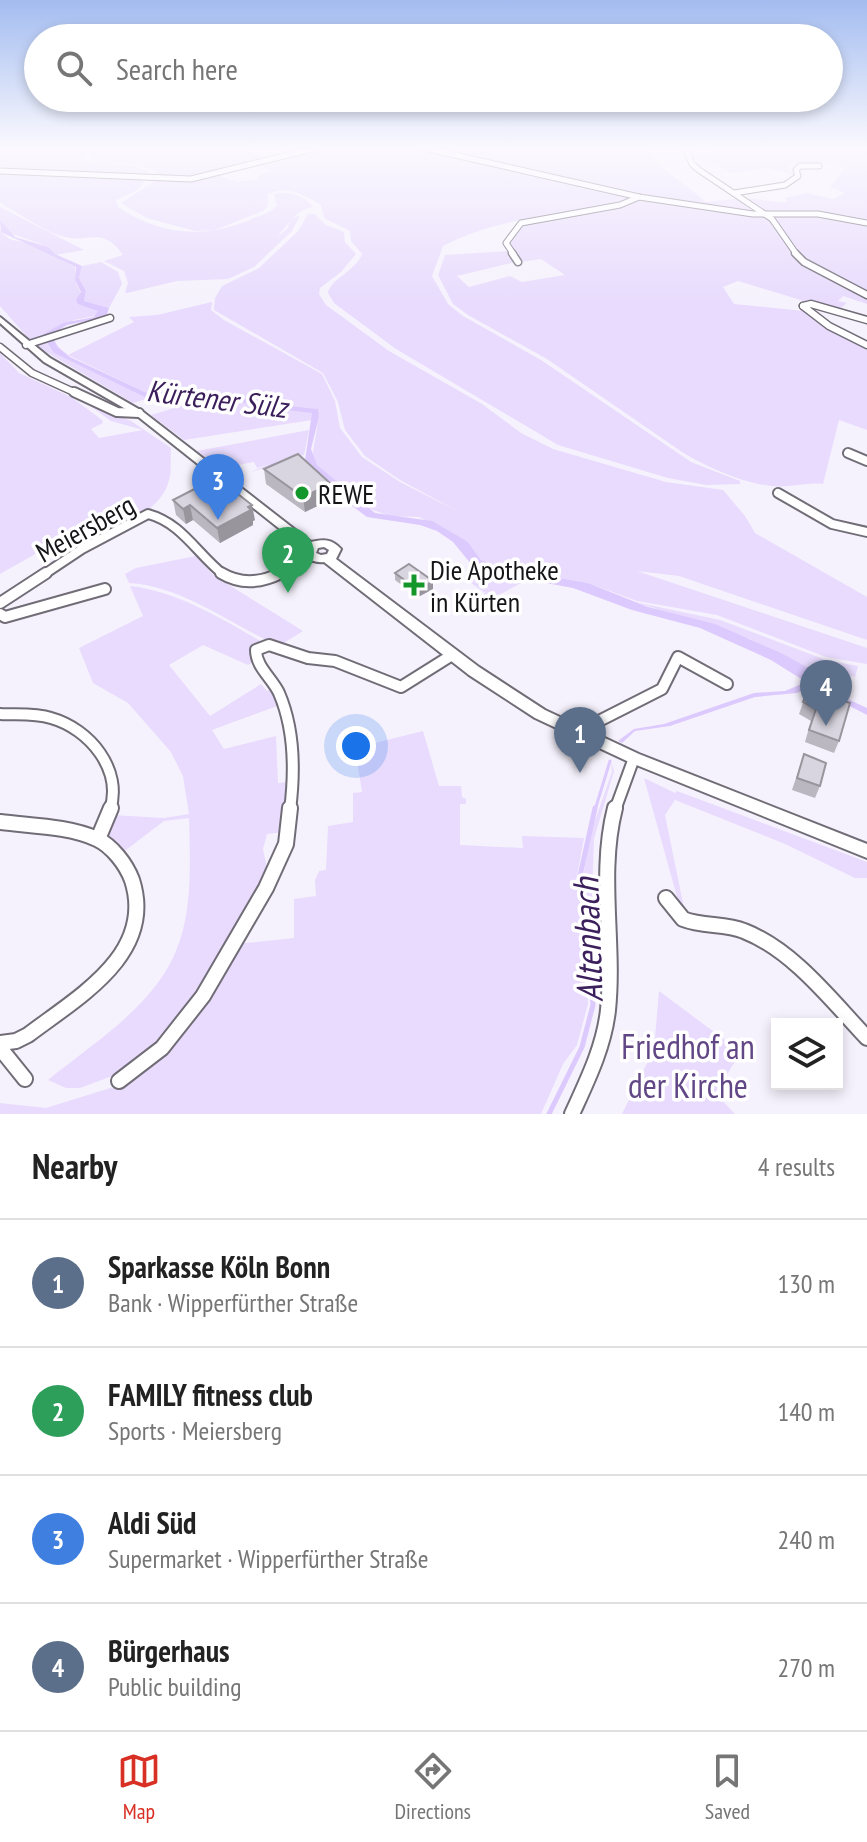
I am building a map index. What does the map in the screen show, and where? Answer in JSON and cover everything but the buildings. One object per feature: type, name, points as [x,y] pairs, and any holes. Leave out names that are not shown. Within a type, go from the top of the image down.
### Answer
[{"type":"main road","points":[[0,319],[26,345],[139,413],[310,552],[327,558],[452,655],[522,704],[634,758],[867,851]]},
{"type":"street","points":[[518,262],[506,243],[521,223],[620,205],[634,199]]},
{"type":"street","points":[[654,199],[766,214],[818,214],[867,223]]},
{"type":"street","points":[[743,199],[775,221],[800,259],[867,295]]},
{"type":"street","points":[[867,320],[811,304],[803,306],[829,326],[867,345]]},
{"type":"street","points":[[26,345],[110,318]]},
{"type":"street","points":[[0,347],[24,369],[40,377],[117,412],[139,413]]},
{"type":"street","points":[[848,453],[867,461]]},
{"type":"street","points":[[778,493],[827,522],[852,531],[867,532]]},
{"type":"street","name":"Meiersberg","points":[[0,603],[82,549],[148,514],[172,520],[197,552],[222,574],[237,581],[268,578],[310,552]]},
{"type":"street","name":"Meiersberg","points":[[0,614],[5,617],[105,589]]},
{"type":"street","points":[[119,1081],[162,1048],[203,996],[266,888],[286,844],[294,776],[289,724],[278,691],[256,658],[256,650],[269,645],[308,658],[335,661],[401,687],[452,655]]},
{"type":"street","points":[[584,736],[595,723],[662,689],[678,657],[727,684]]},
{"type":"street","points":[[0,714],[43,716],[61,721],[79,733],[107,764],[115,786],[98,839]]},
{"type":"street","points":[[572,1114],[603,1040],[608,1011],[608,860],[619,788],[634,758]]},
{"type":"street","points":[[0,822],[98,839],[127,869],[136,890],[137,916],[128,948],[109,971],[28,1035],[0,1046],[25,1079]]},
{"type":"street","points":[[666,898],[672,911],[683,921],[731,926],[751,933],[774,950],[867,1038]]},
{"type":"green space","points":[[0,199],[118,199],[118,207],[150,224],[199,232],[232,226],[260,216],[277,206],[275,199],[303,199],[313,207],[293,218],[300,215],[292,231],[254,267],[228,279],[177,281],[127,293],[124,271],[104,261],[123,255],[116,246],[102,238],[58,235],[0,202]]},
{"type":"green space","points":[[127,199],[268,199],[268,206],[263,211],[215,230],[195,231],[147,218],[121,203]]},
{"type":"green space","points":[[310,199],[630,199],[520,220],[457,239],[443,246],[432,276],[448,304],[463,316],[541,360],[691,462],[740,481],[740,484],[706,485],[668,478],[558,445],[396,349],[334,303],[328,293],[362,254],[351,241],[350,231],[324,218],[321,205]]},
{"type":"green space","points":[[641,199],[702,199],[706,202],[736,199],[755,213],[752,215],[770,219],[799,260],[867,297],[867,304],[843,296],[838,301],[847,303],[837,311],[738,281],[723,287],[734,304],[804,311],[835,334],[867,348],[867,430],[839,420],[823,484],[761,484],[714,469],[682,452],[547,359],[453,304],[438,275],[445,255],[508,251],[515,262],[457,276],[469,287],[510,276],[522,282],[565,275],[541,259],[520,262],[508,243],[520,224]]},
{"type":"green space","points":[[743,199],[788,202],[786,199],[867,199],[867,222],[835,216],[765,212]]},
{"type":"green space","points":[[0,207],[84,250],[56,255],[41,244],[9,233],[0,220]]},
{"type":"green space","points":[[308,214],[315,214],[326,225],[344,232],[345,242],[356,254],[341,272],[320,288],[319,294],[326,305],[389,351],[482,404],[521,433],[553,449],[666,482],[723,490],[755,533],[867,597],[867,640],[679,576],[637,571],[867,648],[867,664],[826,657],[717,615],[637,601],[588,583],[503,568],[481,560],[468,542],[419,517],[390,516],[362,506],[317,465],[312,457],[319,417],[317,409],[272,404],[221,393],[147,393],[68,355],[134,322],[129,317],[157,315],[212,302],[211,310],[224,320],[322,374],[335,401],[340,428],[362,457],[400,482],[461,513],[400,480],[365,456],[345,430],[338,402],[323,373],[214,310],[215,298],[222,286],[259,268],[298,231]]},
{"type":"green space","points":[[771,215],[821,216],[867,224],[867,293],[807,262]]},
{"type":"green space","points":[[0,231],[9,239],[30,244],[75,267],[76,283],[81,293],[77,300],[98,311],[99,315],[74,320],[44,339],[30,340],[0,306]]},
{"type":"green space","points":[[101,262],[118,272],[122,284],[109,308],[84,301],[86,291],[79,278],[82,266]]},
{"type":"green space","points":[[46,341],[54,353],[150,398],[133,403],[36,346]]},
{"type":"green space","points":[[0,353],[19,373],[71,397],[102,420],[103,423],[91,429],[99,438],[143,430],[111,421],[85,402],[131,421],[171,448],[171,468],[165,491],[150,508],[130,521],[99,538],[86,530],[60,540],[0,574]]},
{"type":"green space","points":[[214,396],[270,408],[309,411],[314,415],[312,420],[184,440],[151,415]]},
{"type":"green space","points":[[309,430],[304,455],[257,468],[254,462],[221,468],[197,451]]},
{"type":"green space","points":[[196,556],[213,575],[303,631],[279,646],[188,599],[168,591],[129,583],[125,574],[136,568]]},
{"type":"green space","points":[[476,570],[525,581],[493,598],[482,609],[474,603],[485,593],[464,578]]},
{"type":"green space","points":[[130,586],[183,600],[264,643],[255,661],[248,665],[203,645],[169,665],[210,716],[261,684],[267,691],[274,688],[280,705],[212,730],[224,749],[276,736],[278,783],[289,782],[284,832],[267,834],[263,849],[268,873],[185,1013],[159,1045],[123,1072],[80,1088],[66,1088],[48,1080],[120,1023],[153,990],[176,951],[188,902],[189,818],[164,821],[122,853],[105,840],[112,815],[164,818],[189,814],[183,776],[171,752],[128,703],[93,683],[79,648],[143,616]]},
{"type":"green space","points":[[635,602],[720,620],[826,660],[858,666],[855,677],[847,674],[840,696],[810,669],[750,639]]},
{"type":"green space","points":[[423,731],[439,786],[461,786],[462,797],[466,799],[466,804],[460,804],[460,845],[523,848],[522,836],[584,838],[577,876],[583,905],[588,1004],[577,1045],[563,1064],[541,1114],[0,1114],[0,1103],[46,1108],[120,1085],[165,1052],[236,944],[294,938],[294,899],[316,896],[315,880],[319,871],[326,870],[328,826],[353,822],[353,793],[362,792],[355,748]]},
{"type":"green space","points":[[611,762],[614,771],[594,839],[592,894],[597,921],[596,963],[583,877],[591,832],[612,772]]},
{"type":"green space","points":[[644,778],[675,793],[677,791],[867,862],[867,878],[855,878],[785,844],[675,800],[665,815],[685,913],[679,904]]},
{"type":"green space","name":"Friedhof an der Kirche","points":[[659,991],[741,1052],[715,1093],[735,1114],[622,1114],[654,1049]]},
{"type":"shaded area","points":[[0,220],[15,237],[48,247],[55,254],[82,266],[79,278],[86,291],[84,301],[109,308],[106,317],[67,325],[51,335],[58,347],[70,357],[147,393],[221,393],[272,404],[318,409],[311,449],[317,465],[375,513],[432,521],[468,542],[481,560],[503,568],[588,583],[648,607],[715,624],[810,669],[839,695],[867,708],[867,715],[811,686],[797,693],[755,697],[670,726],[635,731],[622,743],[618,741],[634,729],[664,724],[754,693],[785,691],[806,682],[771,660],[700,628],[632,610],[573,588],[476,570],[453,542],[437,531],[420,525],[367,517],[328,488],[324,480],[308,466],[286,460],[291,459],[305,460],[312,413],[210,396],[145,397],[54,353],[42,335],[63,323],[94,317],[98,311],[78,304],[76,300],[81,292],[75,280],[76,267],[1,232]]},
{"type":"waterway","name":"Altenbach","points":[[595,810],[610,761]]},
{"type":"waterway","name":"Altenbach","points":[[549,1114],[582,1047],[593,1005],[586,905],[580,876],[595,808]]},
{"type":"place","name":"REWE","points":[[302,493]]},
{"type":"place","name":"Aldi Süd","points":[[218,520]]},
{"type":"place","name":"Die Apotheke in Kürten","points":[[414,585]]},
{"type":"place","name":"FAMILY fitness club","points":[[288,593]]},
{"type":"place","name":"Bürgerhaus","points":[[826,726]]},
{"type":"place","name":"Sparkasse Köln Bonn","points":[[580,773]]},
{"type":"water label","name":"Kürtener Sülz","points":[[217,398]]}]
